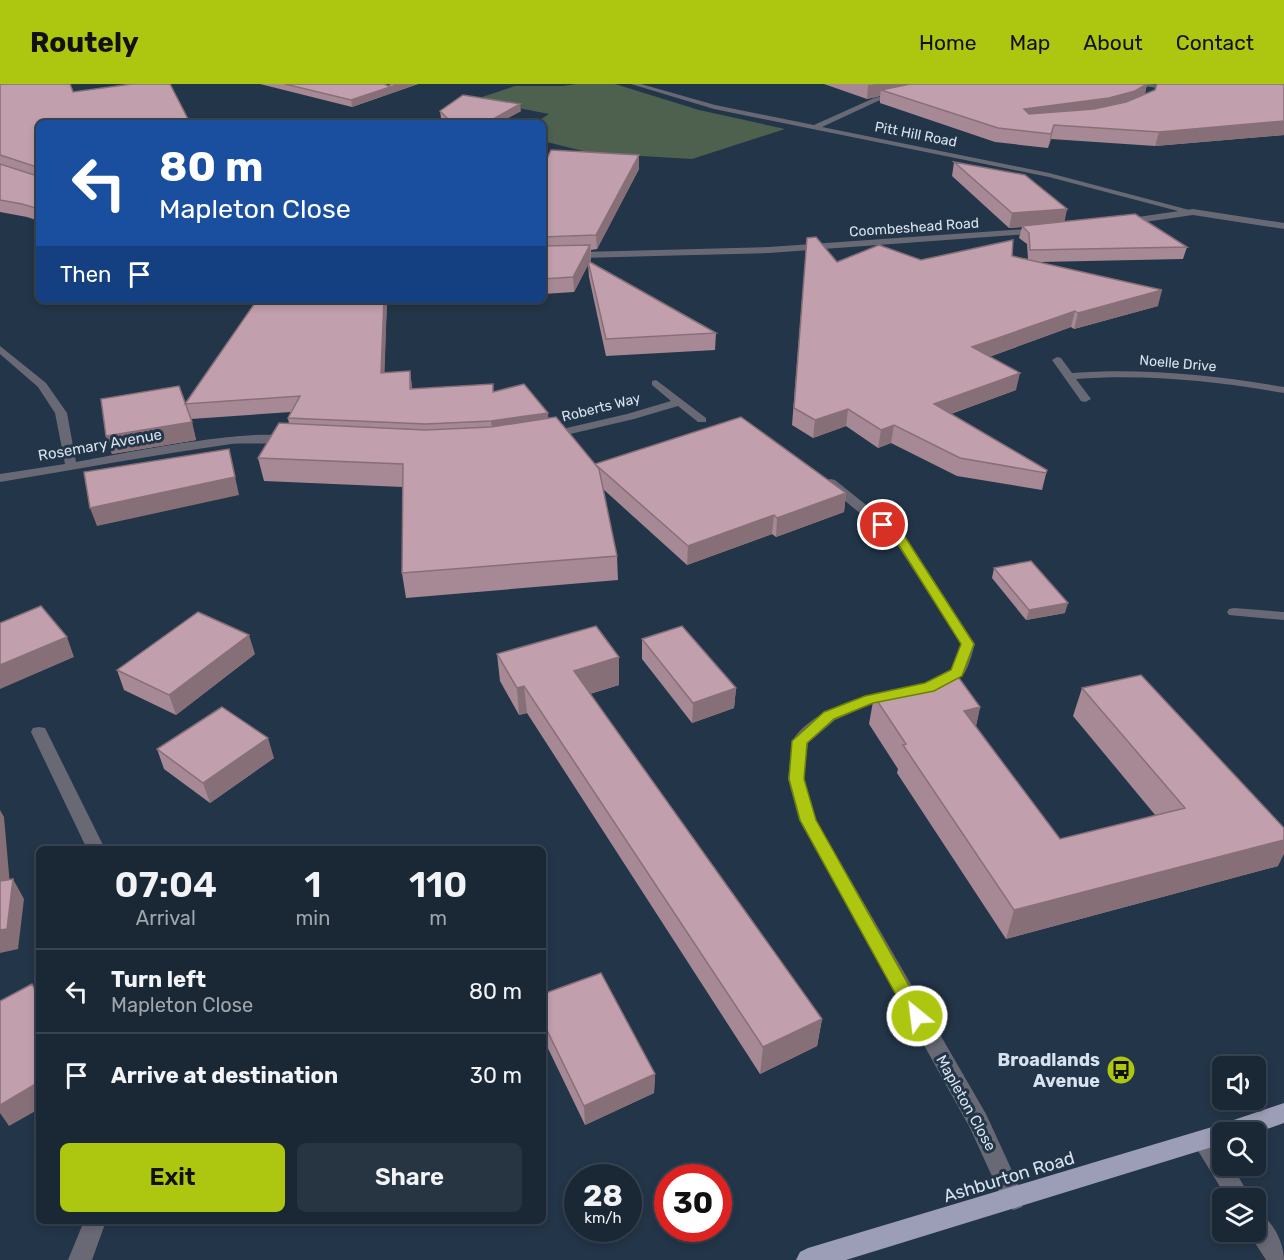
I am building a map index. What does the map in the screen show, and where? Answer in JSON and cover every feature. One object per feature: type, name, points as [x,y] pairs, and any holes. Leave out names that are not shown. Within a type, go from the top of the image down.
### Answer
[{"type":"main road","points":[[1257,1122],[1284,1113]]},
{"type":"main road","name":"Ashburton Road","points":[[808,1260],[1212,1138]]},
{"type":"street","name":"Pitt Hill Road","points":[[634,84],[714,107],[1049,175],[1193,212]]},
{"type":"street","points":[[1126,84],[1152,90],[1184,88]]},
{"type":"street","points":[[813,128],[876,99],[910,93]]},
{"type":"street","points":[[1112,223],[1193,212],[1284,226]]},
{"type":"street","name":"Coombeshead Road","points":[[546,256],[769,250],[1055,230]]},
{"type":"street","points":[[0,349],[42,386],[61,413],[71,466]]},
{"type":"street","points":[[1057,360],[1085,399]]},
{"type":"street","name":"Noelle Drive","points":[[1069,376],[1110,372],[1171,376],[1284,390]]},
{"type":"street","name":"Roberts Way","points":[[656,383],[702,420]]},
{"type":"street","name":"Roberts Way","points":[[539,436],[630,417],[680,402]]},
{"type":"street","name":"Rosemary Avenue","points":[[0,478],[251,438],[303,441]]},
{"type":"street","name":"Mapleton Close","points":[[828,481],[901,540],[968,644],[957,672],[929,687],[870,699],[829,716],[800,741],[796,779],[808,820],[978,1121],[1014,1199]]},
{"type":"street","points":[[1234,612],[1284,616]]},
{"type":"street","points":[[39,732],[95,846]]},
{"type":"street","points":[[80,1260],[94,1224]]},
{"type":"street","points":[[1266,1239],[1279,1260]]},
{"type":"green space","points":[[615,84],[699,110],[785,129],[692,159],[591,153],[546,142],[546,120],[540,120],[549,114],[498,104],[482,97],[515,86]]},
{"type":"building","points":[[0,84],[70,84],[73,92],[132,84],[170,84],[188,120],[36,120],[36,167],[0,155]]},
{"type":"building","points":[[285,84],[384,84],[389,86],[399,84],[351,100]]},
{"type":"building","points":[[910,84],[1147,84],[1135,91],[1109,98],[1024,109],[1029,114],[1094,109],[1126,102],[1155,90],[1157,84],[1284,84],[1284,121],[1159,132],[1054,125],[1051,134],[998,128],[881,90]]},
{"type":"building","points":[[463,95],[520,104],[491,120],[449,120],[440,111]]},
{"type":"building","points":[[551,150],[639,155],[596,235],[546,237],[546,161]]},
{"type":"building","points":[[954,162],[1025,175],[1067,209],[1012,213]]},
{"type":"building","points":[[0,164],[34,175],[36,174],[36,208],[0,200]]},
{"type":"building","points":[[1135,214],[1187,247],[1030,250],[1029,233],[1022,226]]},
{"type":"building","points":[[816,237],[837,262],[879,245],[921,260],[1013,240],[1012,256],[1162,290],[1078,313],[1075,311],[972,347],[1020,373],[934,404],[1047,470],[1046,473],[960,458],[894,425],[881,430],[848,409],[815,420],[794,408],[807,238]]},
{"type":"building","points":[[590,245],[573,277],[546,279],[546,246]]},
{"type":"building","points":[[588,261],[716,333],[606,339]]},
{"type":"building","points":[[255,303],[384,303],[381,373],[410,371],[410,389],[493,384],[493,392],[524,384],[548,413],[491,421],[426,424],[288,418],[300,396],[185,404]]},
{"type":"building","points":[[179,386],[192,422],[106,436],[101,399]]},
{"type":"building","points":[[556,417],[599,469],[617,556],[402,573],[403,464],[258,458],[279,423],[425,430],[491,427]]},
{"type":"building","points":[[741,417],[846,493],[777,518],[774,515],[688,546],[595,464]]},
{"type":"building","points":[[229,449],[235,477],[90,508],[84,472]]},
{"type":"building","points":[[1031,561],[1068,603],[1029,610],[994,568]]},
{"type":"building","points":[[41,606],[67,637],[0,665],[0,623]]},
{"type":"building","points":[[198,612],[249,635],[169,695],[117,670]]},
{"type":"building","points":[[596,626],[619,657],[574,671],[822,1019],[763,1047],[524,686],[517,688],[497,654]]},
{"type":"building","points":[[682,626],[736,688],[693,703],[642,639]]},
{"type":"building","points":[[1141,675],[1284,828],[1284,840],[1014,910],[903,745],[906,744],[874,696],[959,678],[980,707],[964,711],[1060,839],[1185,808],[1082,688]]},
{"type":"building","points":[[222,707],[268,738],[203,783],[157,749]]},
{"type":"building","points":[[0,873],[1,881],[13,879],[7,929],[0,930]]},
{"type":"building","points":[[601,973],[655,1074],[584,1106],[546,1028],[546,993]]},
{"type":"building","points":[[32,984],[36,992],[36,1084],[0,1105],[0,1001]]},
{"type":"place","name":"Broadlands Avenue","points":[[1121,1070]]},
{"type":"route","points":[[883,525],[901,540],[942,600],[968,644],[957,672],[929,687],[870,699],[829,716],[800,741],[796,779],[808,820],[917,1016]]}]
